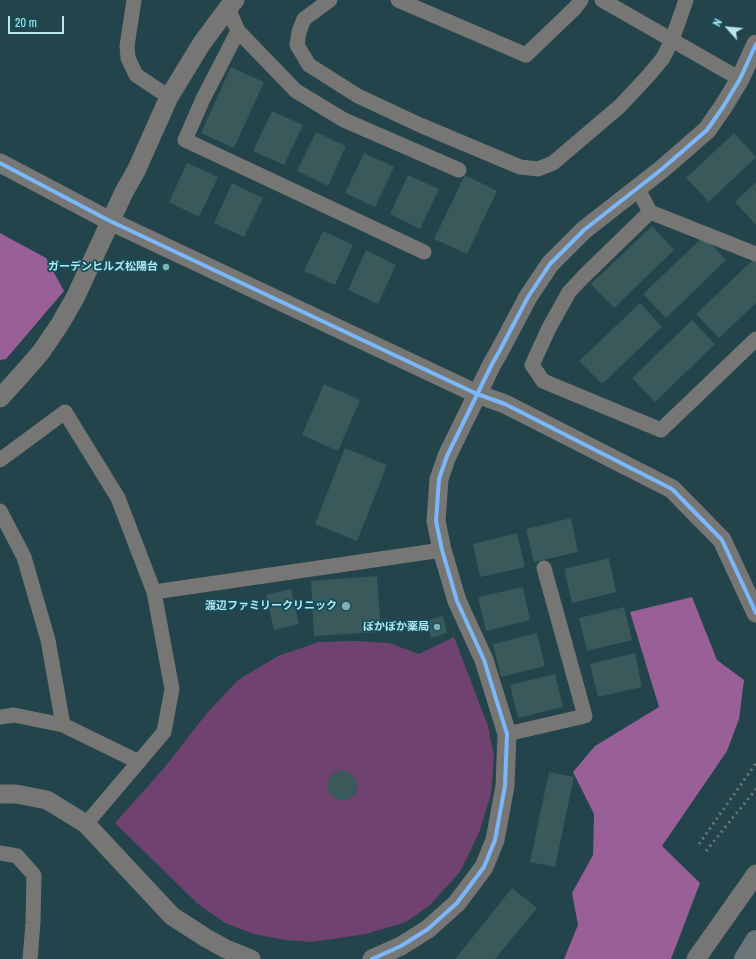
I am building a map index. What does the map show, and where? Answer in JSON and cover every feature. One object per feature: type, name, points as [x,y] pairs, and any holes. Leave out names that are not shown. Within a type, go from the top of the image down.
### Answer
[{"type":"main road","points":[[745,959],[756,941]]},
{"type":"street","points":[[134,0],[128,46],[128,58],[136,75],[170,98]]},
{"type":"street","points":[[330,0],[304,19],[299,32],[297,45],[309,65],[358,96],[413,122],[520,167],[538,169],[553,163],[620,106],[662,58],[672,40],[686,0]]},
{"type":"street","points":[[398,0],[526,55],[575,8],[581,0]]},
{"type":"street","points":[[602,0],[740,79]]},
{"type":"street","points":[[0,398],[41,352],[60,324],[75,298],[110,221],[136,171],[170,98],[202,43],[231,4]]},
{"type":"street","points":[[231,4],[238,31],[296,91],[344,120],[459,170]]},
{"type":"street","points":[[238,31],[203,99],[185,140],[424,252]]},
{"type":"street","points":[[372,959],[401,946],[428,928],[457,903],[484,867],[495,840],[505,786],[507,734],[484,660],[457,601],[442,550],[436,522],[439,479],[447,456],[492,364],[528,297],[550,264],[584,230],[638,189],[707,130],[740,79],[756,44]]},
{"type":"street","points":[[0,163],[110,221],[477,394],[505,404],[672,489],[722,540],[756,613]]},
{"type":"street","points":[[638,189],[650,212],[756,254]]},
{"type":"street","points":[[650,212],[569,292],[549,328],[532,365],[543,382],[662,430],[756,339]]},
{"type":"street","points":[[0,460],[64,412],[118,498],[154,592],[172,689],[164,732],[86,824]]},
{"type":"street","points":[[0,512],[24,557],[48,640],[63,725]]},
{"type":"street","points":[[154,592],[442,550]]},
{"type":"street","points":[[507,734],[585,716],[544,568]]},
{"type":"street","points":[[0,717],[14,715],[63,725],[139,762]]},
{"type":"street","points":[[0,794],[16,794],[47,800],[86,824],[172,916],[226,949],[251,959]]},
{"type":"street","points":[[0,853],[17,856],[34,875],[33,923],[30,959]]},
{"type":"street","points":[[696,959],[756,874]]},
{"type":"shaded area","points":[[0,233],[46,258],[64,291],[6,359],[0,360]]},
{"type":"shaded area","points":[[692,597],[717,660],[744,680],[739,719],[727,751],[662,846],[700,883],[671,959],[564,959],[578,925],[572,893],[593,855],[594,814],[573,772],[595,746],[659,707],[630,612]]},
{"type":"shaded area","points":[[454,637],[488,726],[494,757],[491,794],[479,833],[460,872],[429,906],[406,922],[366,934],[312,942],[285,940],[254,934],[225,923],[198,904],[115,823],[164,768],[207,713],[238,680],[278,656],[319,642],[357,641],[389,643],[419,654]]},
{"type":"building","points":[[231,67],[264,82],[234,148],[201,133]]},
{"type":"building","points":[[272,111],[303,125],[284,165],[253,151]]},
{"type":"building","points":[[316,132],[346,146],[328,186],[297,171]]},
{"type":"building","points":[[734,133],[756,157],[709,202],[686,178]]},
{"type":"building","points":[[364,153],[394,167],[375,207],[345,193]]},
{"type":"building","points":[[187,163],[218,177],[199,217],[169,202]]},
{"type":"building","points":[[408,175],[439,189],[420,229],[390,214]]},
{"type":"building","points":[[465,175],[497,191],[467,254],[434,239]]},
{"type":"building","points":[[756,182],[756,225],[735,202]]},
{"type":"building","points":[[232,183],[263,198],[244,237],[214,223]]},
{"type":"building","points":[[652,226],[674,250],[614,308],[591,284]]},
{"type":"building","points":[[323,231],[353,245],[335,285],[304,271]]},
{"type":"building","points":[[704,236],[726,260],[666,318],[643,294]]},
{"type":"building","points":[[366,250],[396,265],[378,304],[348,290]]},
{"type":"building","points":[[756,257],[756,303],[719,338],[696,314]]},
{"type":"building","points":[[640,303],[662,327],[602,384],[579,361]]},
{"type":"building","points":[[692,320],[715,344],[655,402],[632,378]]},
{"type":"building","points":[[324,384],[360,400],[338,451],[302,435]]},
{"type":"building","points":[[345,448],[387,465],[357,541],[315,524]]},
{"type":"building","points":[[571,518],[578,552],[534,562],[526,529]]},
{"type":"building","points":[[517,533],[525,567],[480,577],[473,544]]},
{"type":"building","points":[[609,558],[616,592],[572,603],[564,569]]},
{"type":"building","name":"渡辺ファミリークリニック","points":[[377,576],[381,632],[314,636],[311,581]]},
{"type":"building","points":[[523,587],[530,620],[486,631],[478,597]]},
{"type":"building","points":[[291,589],[299,624],[274,630],[266,595]]},
{"type":"building","points":[[624,607],[632,640],[587,651],[579,618]]},
{"type":"building","name":"ぽかぽか薬局","points":[[443,616],[447,633],[431,638],[426,621]]},
{"type":"building","points":[[537,633],[545,666],[501,677],[493,644]]},
{"type":"building","points":[[635,653],[642,687],[598,697],[590,664]]},
{"type":"building","points":[[555,674],[563,707],[518,718],[510,685]]},
{"type":"building","points":[[343,770],[352,774],[358,783],[356,794],[347,800],[337,800],[329,793],[327,783],[332,774]]},
{"type":"building","points":[[549,772],[574,777],[555,867],[530,862]]},
{"type":"building","points":[[512,888],[537,908],[495,959],[457,959],[456,958]]},
{"type":"railway","points":[[699,844],[756,763]]},
{"type":"railway","points":[[706,851],[756,789]]},
{"type":"cycle path","points":[[372,959],[401,946],[428,929],[457,903],[484,867],[495,840],[505,786],[507,734],[484,660],[457,601],[442,550],[436,521],[439,479],[447,456],[492,364],[528,297],[550,264],[584,230],[662,169],[707,130],[740,79],[756,44]]},
{"type":"cycle path","points":[[0,163],[110,221],[477,394],[505,404],[672,489],[722,540],[756,613]]},
{"type":"place","name":"ガーデンヒルズ松陽台","points":[[166,267]]},
{"type":"place","name":"渡辺ファミリークリニック","points":[[346,606]]},
{"type":"place","name":"ぽかぽか薬局","points":[[437,627]]}]
